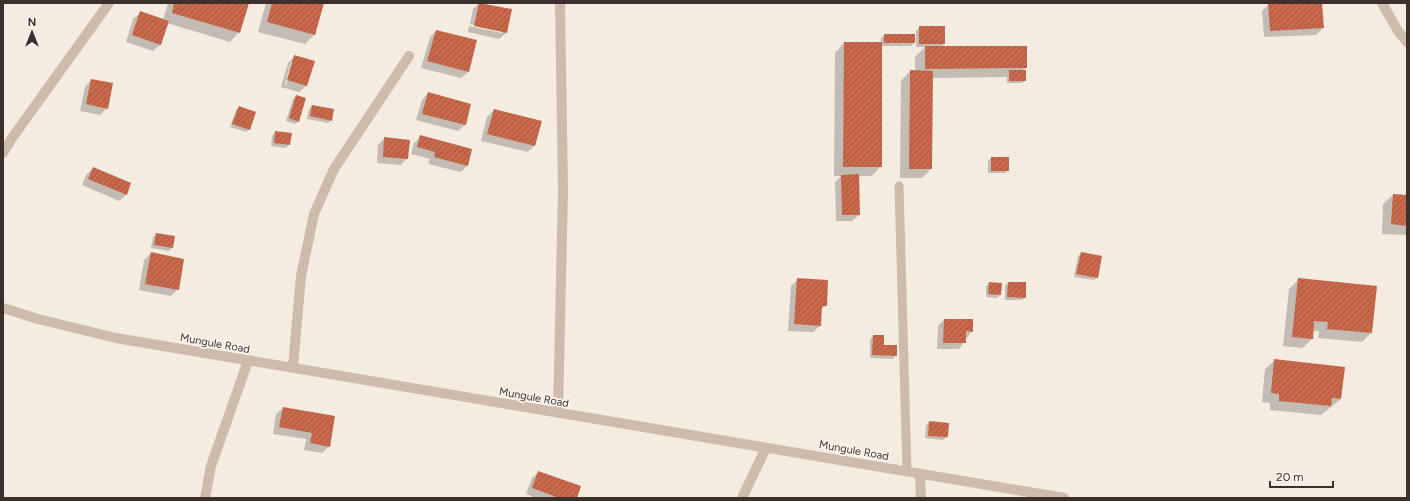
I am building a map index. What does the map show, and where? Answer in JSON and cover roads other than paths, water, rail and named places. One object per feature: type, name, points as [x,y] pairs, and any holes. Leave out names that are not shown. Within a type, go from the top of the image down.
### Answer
[{"type":"street","points":[[3,154],[12,138],[109,3]]},
{"type":"street","points":[[558,413],[563,198],[560,3]]},
{"type":"street","points":[[1382,3],[1398,31],[1407,42]]},
{"type":"street","points":[[293,367],[302,276],[314,214],[334,169],[409,56]]},
{"type":"street","name":"Mungule Road","points":[[3,308],[38,319],[116,338],[1064,498]]},
{"type":"street","points":[[205,498],[211,466],[248,361]]},
{"type":"street","points":[[742,498],[766,448]]},
{"type":"street","points":[[920,474],[921,498]]},
{"type":"lane","points":[[900,186],[907,472]]}]
